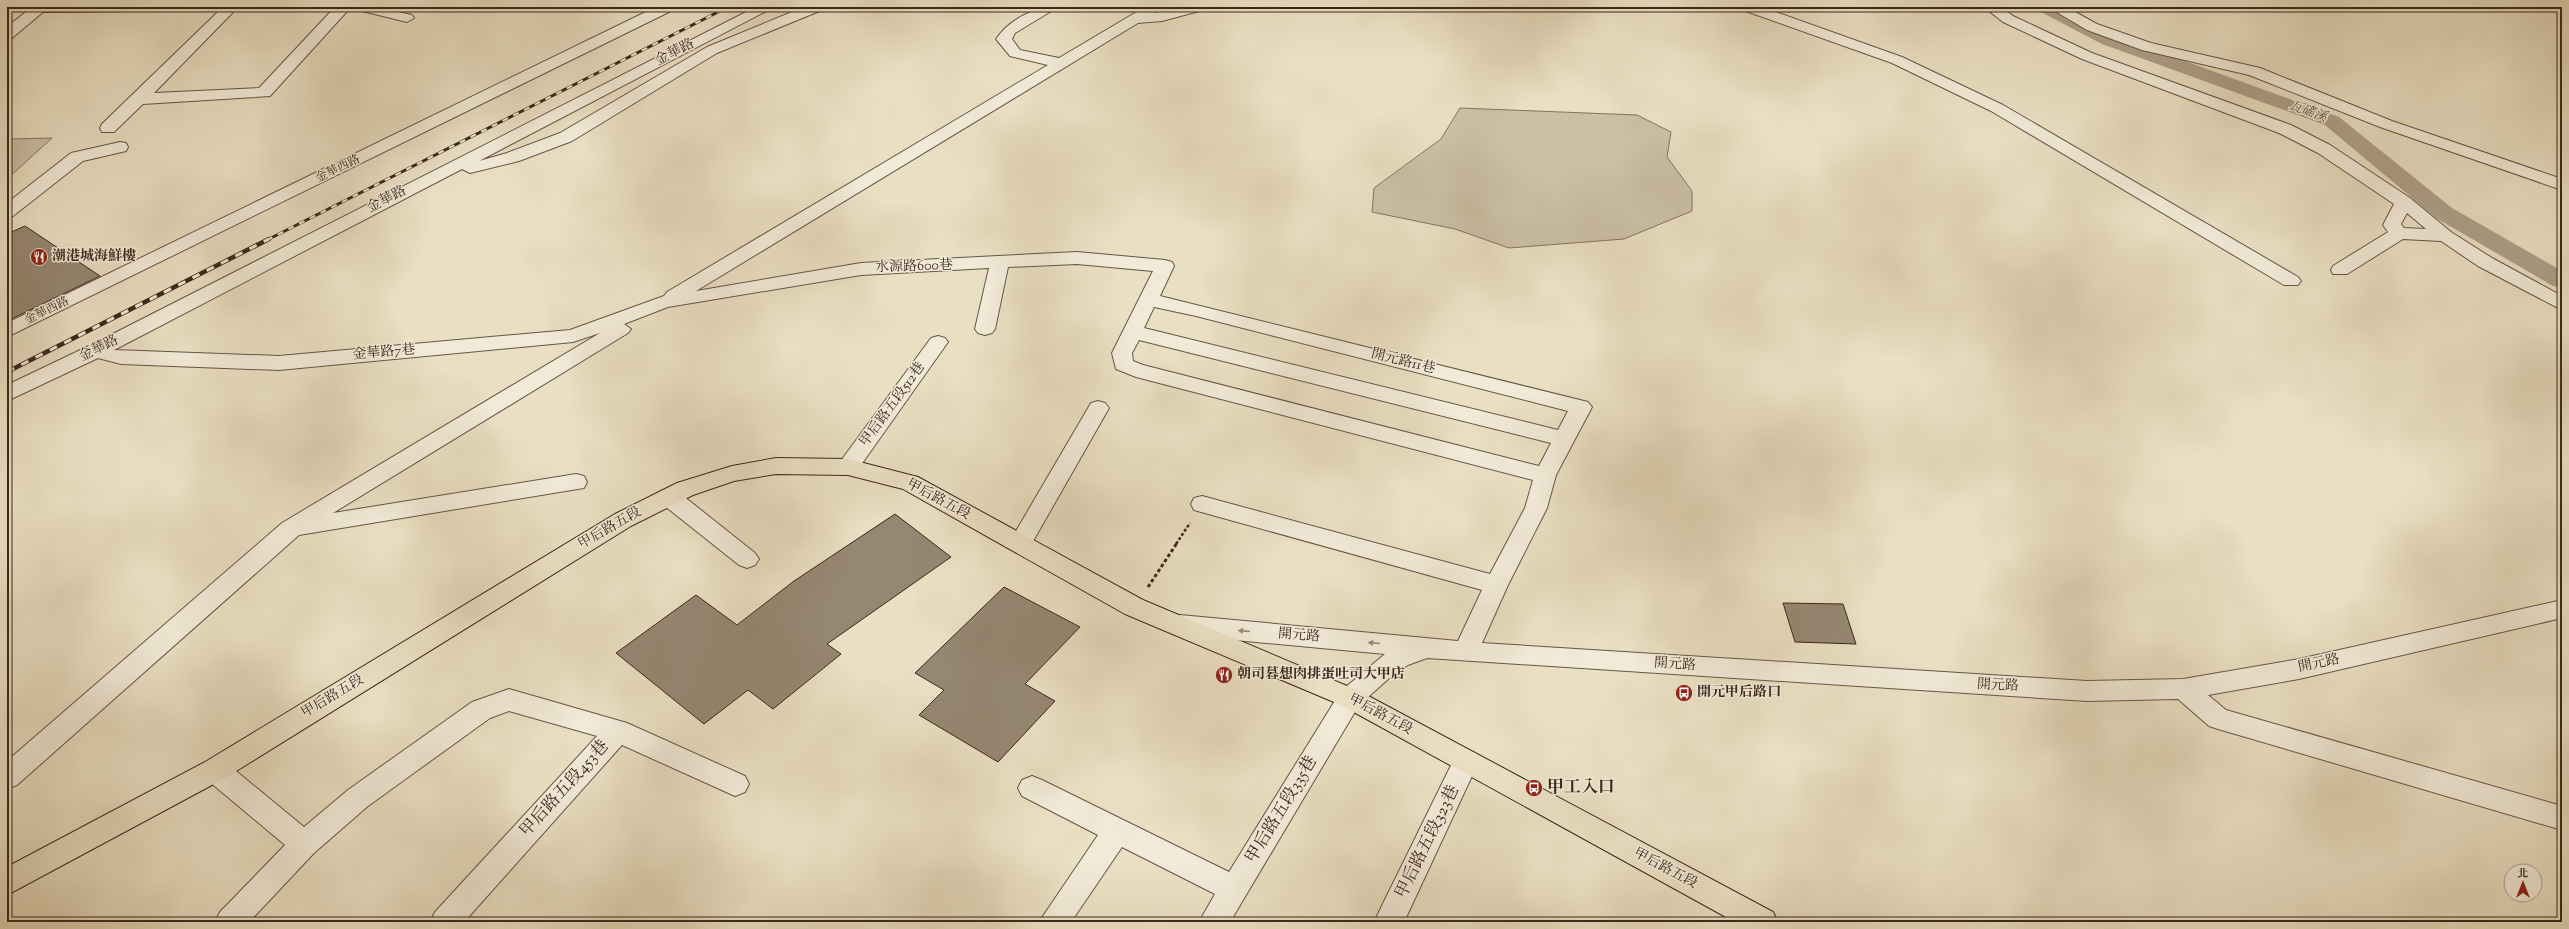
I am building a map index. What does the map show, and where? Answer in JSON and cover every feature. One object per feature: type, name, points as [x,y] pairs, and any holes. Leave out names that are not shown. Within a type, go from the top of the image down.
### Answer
[{"type":"main road","name":"甲后路五段","points":[[7,882],[215,770],[623,520],[685,489],[732,474],[776,466],[848,467],[910,483],[1134,607],[1350,698],[1763,922]]},
{"type":"street","points":[[7,35],[41,7],[130,7]]},
{"type":"street","points":[[108,128],[231,7]]},
{"type":"street","points":[[139,99],[264,94],[344,7]]},
{"type":"street","points":[[356,7],[407,18]]},
{"type":"street","name":"金華西路","points":[[7,330],[668,7]]},
{"type":"street","name":"金華路","points":[[7,394],[59,367],[100,349],[428,179],[767,7]]},
{"type":"street","points":[[428,179],[513,157],[566,137],[712,50],[817,7]]},
{"type":"street","points":[[1051,7],[1010,30],[1004,39],[1015,53],[1060,63]]},
{"type":"street","points":[[7,777],[290,529],[1155,7]]},
{"type":"street","points":[[1137,19],[1162,17],[1198,7]]},
{"type":"street","points":[[1748,7],[1897,60],[1997,108],[2291,280]]},
{"type":"street","points":[[1991,7],[2008,19],[2087,56],[2285,129],[2324,149],[2404,202],[2445,236],[2486,262],[2562,304]]},
{"type":"street","points":[[2055,7],[2092,27],[2147,47],[2254,72],[2386,124],[2451,145],[2562,185]]},
{"type":"street","points":[[7,212],[77,158],[120,147]]},
{"type":"street","points":[[2399,233],[2392,225],[2404,202]]},
{"type":"street","points":[[2340,270],[2399,233],[2445,236]]},
{"type":"street","name":"水源路600巷","points":[[664,302],[861,269],[1077,258],[1165,266],[1148,300]]},
{"type":"street","points":[[985,329],[999,263]]},
{"type":"street","points":[[1148,300],[1122,353],[1123,364],[1136,370],[1545,475]]},
{"type":"street","name":"開元路11巷","points":[[1148,300],[1196,310],[1582,407],[1545,475],[1536,508],[1496,585],[1466,652]]},
{"type":"street","name":"金華路7巷","points":[[100,349],[109,356],[120,358],[279,363],[574,336],[664,302]]},
{"type":"street","points":[[1133,332],[1564,439]]},
{"type":"street","name":"甲后路五段512巷","points":[[848,467],[938,342]]},
{"type":"street","points":[[1020,544],[1098,408]]},
{"type":"street","points":[[290,529],[576,482]]},
{"type":"street","points":[[669,497],[746,559]]},
{"type":"street","points":[[1196,513],[1496,585]]},
{"type":"street","name":"開元路","points":[[1172,624],[1466,652],[2003,687],[2087,691],[2183,689],[2299,669],[2562,610]]},
{"type":"street","name":"開元路","points":[[1350,698],[1385,667],[1399,658],[1427,648]]},
{"type":"street","points":[[2183,689],[2218,718],[2562,818]]},
{"type":"street","name":"甲后路五段335巷","points":[[1214,922],[1350,698]]},
{"type":"street","name":"甲后路五段453巷","points":[[230,922],[304,844],[358,798],[481,710],[509,700],[618,731],[445,922]]},
{"type":"street","points":[[618,731],[735,784]]},
{"type":"street","name":"甲后路五段323巷","points":[[1389,922],[1466,761]]},
{"type":"street","points":[[215,770],[304,844]]},
{"type":"street","points":[[1032,788],[1234,889]]},
{"type":"street","points":[[1054,922],[1117,830]]},
{"type":"path","points":[[1134,607],[1196,513]]},
{"type":"shaded area","points":[[1460,108],[1637,115],[1671,132],[1667,157],[1692,191],[1692,211],[1624,239],[1509,248],[1455,229],[1372,212],[1374,188],[1441,139]]},
{"type":"shaded area","points":[[52,138],[7,179],[7,139]]},
{"type":"building","name":"潮港城海鮮樓","points":[[25,226],[100,276],[7,321],[7,234]]},
{"type":"building","points":[[895,514],[951,557],[827,644],[841,654],[773,709],[748,690],[704,724],[616,653],[696,595],[737,625],[794,581]]},
{"type":"building","points":[[1004,587],[1080,627],[1025,684],[1055,701],[998,762],[919,715],[944,690],[915,673]]},
{"type":"building","points":[[1783,603],[1843,604],[1856,644],[1795,642]]},
{"type":"waterway","name":"瓦磘溪","points":[[2046,7],[2109,40],[2332,121],[2444,213],[2562,281]]},
{"type":"railway","points":[[267,240],[728,7]]},
{"type":"railway","points":[[7,372],[269,239]]},
{"type":"place","name":"潮港城海鮮樓","points":[[39,257]]},
{"type":"place","name":"朝司暮想肉排蛋吐司大甲店","points":[[1224,675]]},
{"type":"place","name":"開元甲后路口","points":[[1684,693]]},
{"type":"place","name":"甲工入口","points":[[1534,788]]}]
